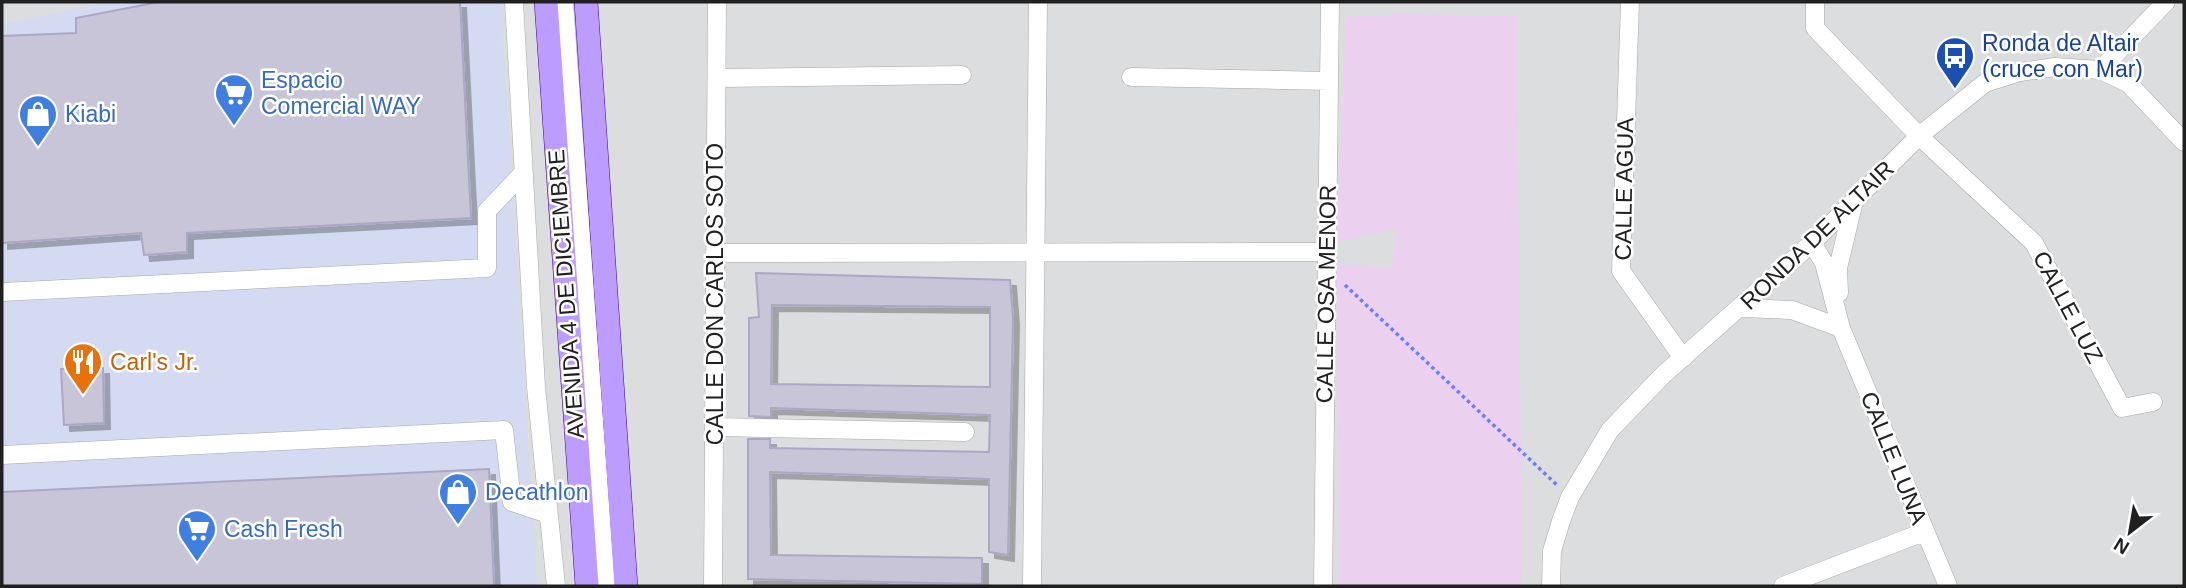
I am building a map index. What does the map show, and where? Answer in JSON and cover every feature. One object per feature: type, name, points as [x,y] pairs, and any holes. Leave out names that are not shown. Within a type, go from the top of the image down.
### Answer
[{"type":"main road","name":"AVENIDA 4 DE DICIEMBRE","points":[[546,2],[587,586]]},
{"type":"main road","name":"AVENIDA 4 DE DICIEMBRE","points":[[586,2],[626,586]]},
{"type":"street","points":[[514,2],[536,387],[556,586]]},
{"type":"street","points":[[564,2],[606,586]]},
{"type":"street","points":[[572,2],[614,586]]},
{"type":"street","name":"CALLE DON CARLOS SOTO","points":[[713,586],[717,2]]},
{"type":"street","points":[[1032,586],[1038,2]]},
{"type":"street","name":"CALLE OSA MENOR","points":[[1323,586],[1330,2]]},
{"type":"street","name":"CALLE AGUA","points":[[1630,2],[1621,271],[1683,358]]},
{"type":"street","points":[[1815,2],[1815,28],[1919,136]]},
{"type":"street","points":[[2100,70],[2166,2]]},
{"type":"street","name":"RONDA DE ALTAIR","points":[[1551,586],[1552,551],[1570,497],[1610,430],[1683,358],[1812,243],[1919,136],[1985,83],[2020,72],[2055,67],[2100,70],[2128,83],[2184,142]]},
{"type":"street","points":[[717,78],[962,75]]},
{"type":"street","points":[[1131,77],[1329,80]]},
{"type":"street","name":"CALLE LUZ","points":[[1919,136],[2035,243],[2122,408],[2153,402]]},
{"type":"street","points":[[2,292],[486,268],[487,211],[523,173]]},
{"type":"street","name":"CALLE LUNA","points":[[1841,328],[1838,268],[1854,201]]},
{"type":"street","name":"CALLE LUNA","points":[[1812,243],[1824,263],[1841,328],[1948,586]]},
{"type":"street","points":[[715,253],[1035,254],[1327,260]]},
{"type":"street","points":[[1742,308],[1792,310],[1841,328]]},
{"type":"street","points":[[714,427],[965,432]]},
{"type":"street","points":[[2,455],[504,430],[512,502],[548,514]]},
{"type":"street","points":[[1783,586],[1924,533]]},
{"type":"path","points":[[1327,260],[1570,497]]},
{"type":"shaded area","points":[[2,2],[2184,2],[2184,586],[2,586]]},
{"type":"shaded area","points":[[110,2],[501,2],[537,586],[2,586],[2,24]]},
{"type":"shaded area","points":[[1401,14],[1517,16],[1522,586],[1340,586],[1336,264],[1392,268],[1397,229],[1337,242],[1346,17]]},
{"type":"building","name":"Espacio Comercial WAY","points":[[159,2],[460,2],[471,218],[187,233],[187,252],[144,255],[141,233],[2,243],[2,36],[76,33],[76,18]]},
{"type":"building","points":[[756,273],[1010,280],[1013,319],[1008,555],[989,552],[989,479],[770,472],[771,555],[982,558],[982,584],[748,579],[748,439],[770,439],[770,448],[989,452],[990,415],[771,408],[771,417],[749,416],[749,318],[759,317]],"holes":[[[772,305],[990,307],[990,387],[771,384]]]},
{"type":"building","name":"Carl's Jr.","points":[[103,368],[104,423],[64,425],[61,369]]},
{"type":"building","points":[[489,469],[494,586],[2,586],[2,492]]},
{"type":"place","name":"Ronda de Altair (cruce con Mar)","points":[[1955,90]]},
{"type":"place","name":"Espacio Comercial WAY","points":[[234,127]]},
{"type":"place","name":"Kiabi","points":[[38,148]]},
{"type":"place","name":"Carl's Jr.","points":[[83,396]]},
{"type":"place","name":"Decathlon","points":[[458,526]]},
{"type":"place","name":"Cash Fresh","points":[[197,563]]}]
